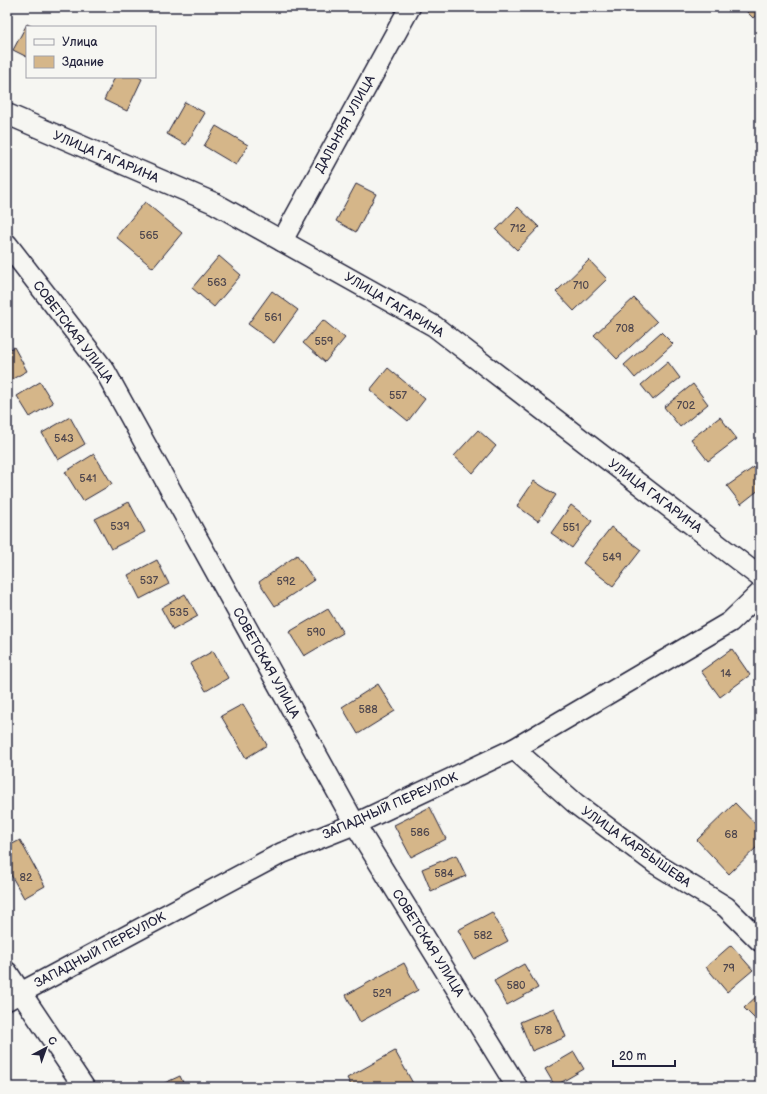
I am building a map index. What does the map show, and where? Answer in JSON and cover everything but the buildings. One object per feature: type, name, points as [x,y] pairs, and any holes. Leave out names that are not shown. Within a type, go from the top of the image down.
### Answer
[{"type":"street","name":"ДАЛЬНЯЯ УЛИЦА","points":[[282,240],[410,7]]},
{"type":"street","name":"УЛИЦА ГАГАРИНА","points":[[7,114],[214,203],[434,326],[760,577]]},
{"type":"street","name":"СОВЕТСКАЯ УЛИЦА","points":[[7,244],[105,371],[355,824],[517,1087]]},
{"type":"street","name":"ЗАПАДНЫЙ ПЕРЕУЛОК","points":[[14,996],[282,853],[355,824],[514,749],[730,622],[760,593]]},
{"type":"street","name":"УЛИЦА КАРБЫШЕВА","points":[[514,749],[576,804],[656,864],[726,907],[760,941]]},
{"type":"street","points":[[7,972],[14,996],[84,1087]]}]
